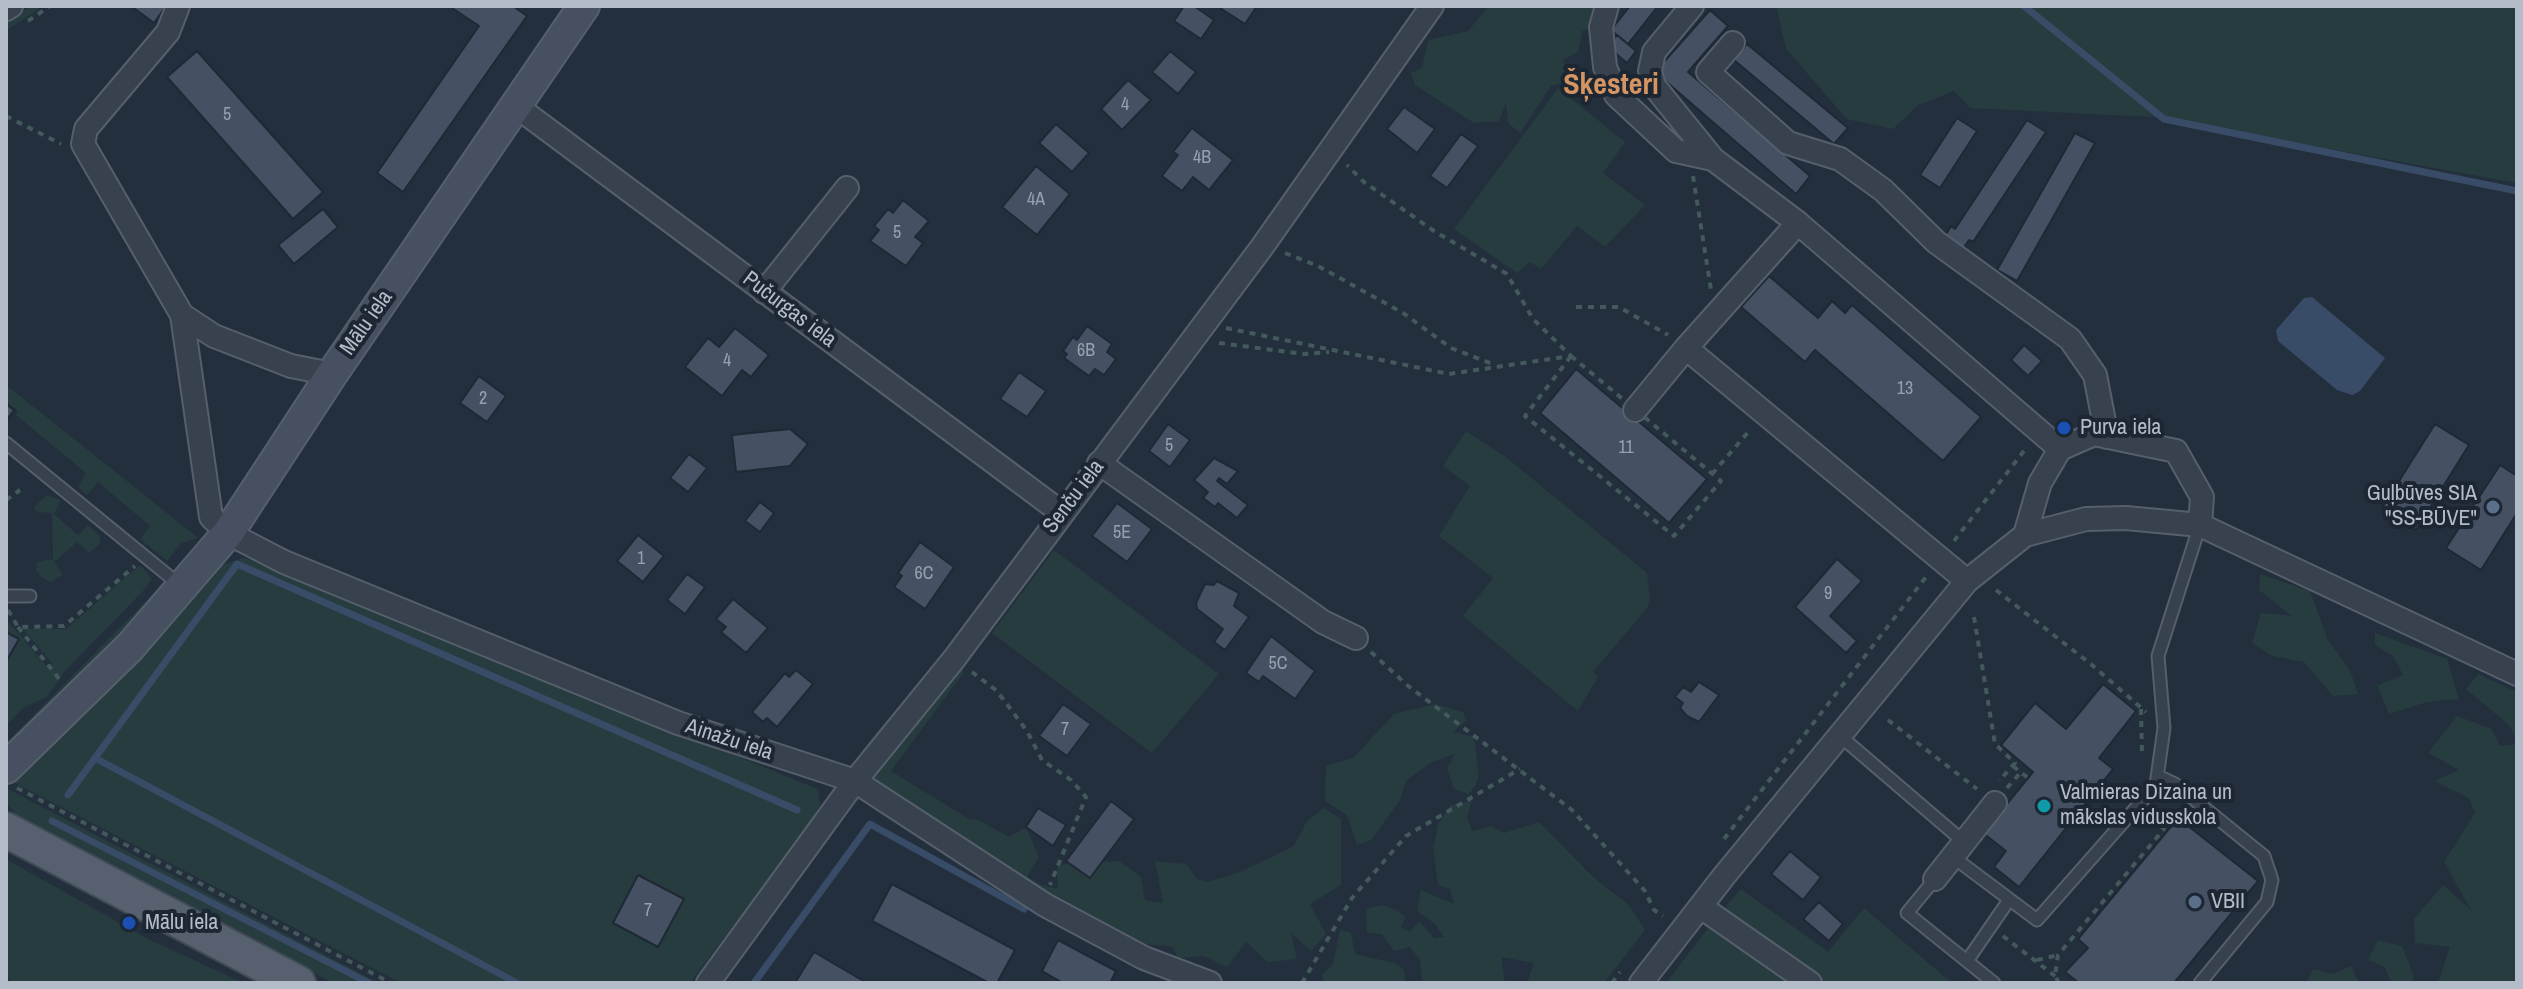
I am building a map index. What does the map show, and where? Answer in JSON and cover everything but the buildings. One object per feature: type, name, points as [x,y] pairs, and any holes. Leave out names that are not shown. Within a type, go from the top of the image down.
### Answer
[{"type":"main road","points":[[6,830],[298,983]]},
{"type":"street","points":[[178,6],[168,32],[86,129],[83,144],[182,315],[211,517],[228,533]]},
{"type":"street","name":"Mālu iela","points":[[9,776],[130,647],[228,533],[332,374],[584,6]]},
{"type":"street","name":"Senču iela","points":[[708,983],[855,781],[954,659],[1262,247],[1432,6]]},
{"type":"street","points":[[1607,6],[1601,27],[1605,67],[1616,95],[1676,151],[1713,159]]},
{"type":"street","points":[[1692,6],[1654,52],[1650,71],[1654,86],[1713,159],[1798,223],[2060,449]]},
{"type":"street","points":[[1733,43],[1708,72],[1788,143],[1840,159],[1883,190],[1936,242],[2070,339],[2095,375],[2107,437]]},
{"type":"street","name":"Pučurgas iela","points":[[516,106],[1062,513]]},
{"type":"street","points":[[764,292],[847,188]]},
{"type":"street","points":[[1635,410],[1715,312],[1798,223]]},
{"type":"street","points":[[182,315],[214,336],[291,366],[332,374]]},
{"type":"street","points":[[1686,348],[1967,581]]},
{"type":"street","points":[[2025,535],[2040,483],[2060,449],[2094,434],[2176,451],[2202,497],[2200,525]]},
{"type":"street","points":[[1099,463],[1323,622],[1356,638]]},
{"type":"street","points":[[1641,983],[1839,735],[1967,581],[2025,535],[2086,519],[2126,518],[2200,525],[2517,674]]},
{"type":"street","name":"Ainažu iela","points":[[228,533],[284,562],[678,723],[855,781],[1045,905],[1144,958],[1210,983]]},
{"type":"street","points":[[1935,879],[1990,800]]},
{"type":"street","points":[[1701,907],[1810,983]]},
{"type":"lane","points":[[6,443],[182,586]]},
{"type":"lane","points":[[1839,735],[2009,900],[2037,920],[2156,785],[2164,728],[2158,656],[2200,525]]},
{"type":"lane","points":[[6,596],[30,596]]},
{"type":"lane","points":[[2158,776],[2175,784],[2264,856],[2272,880],[2267,902],[2200,983]]},
{"type":"lane","points":[[1935,879],[1907,913],[1994,983]]},
{"type":"lane","points":[[1967,961],[2009,900]]},
{"type":"path","points":[[6,116],[95,165]]},
{"type":"path","points":[[1330,149],[1364,182],[1434,231],[1507,274],[1533,319],[1571,356],[1721,481],[1674,536],[1525,416],[1571,356]]},
{"type":"path","points":[[1689,154],[1715,312]]},
{"type":"path","points":[[1262,247],[1318,266],[1403,313],[1451,348],[1497,366]]},
{"type":"path","points":[[1576,307],[1619,307],[1686,348]]},
{"type":"path","points":[[1198,331],[1336,352],[1449,374],[1571,356]]},
{"type":"path","points":[[1198,331],[1304,354],[1336,352]]},
{"type":"path","points":[[1712,474],[1765,413]]},
{"type":"path","points":[[1953,542],[2031,443]]},
{"type":"path","points":[[6,500],[20,490]]},
{"type":"path","points":[[18,627],[64,626],[146,556]]},
{"type":"path","points":[[1721,842],[1933,568]]},
{"type":"path","points":[[1996,590],[2092,665],[2164,728]]},
{"type":"path","points":[[6,607],[60,680]]},
{"type":"path","points":[[1888,720],[1990,800],[2015,763],[1995,744],[1974,617]]},
{"type":"path","points":[[1356,638],[1407,685],[1572,810],[1645,891],[1654,910],[1663,916]]},
{"type":"path","points":[[954,659],[997,691],[1027,731],[1042,760],[1071,780],[1086,797],[1080,818],[1057,861],[1045,905]]},
{"type":"path","points":[[2013,766],[2028,778]]},
{"type":"path","points":[[1302,983],[1352,898],[1406,836],[1520,769]]},
{"type":"path","points":[[9,776],[391,983]]},
{"type":"path","points":[[2055,976],[2058,955],[2164,829],[2139,805]]},
{"type":"path","points":[[1655,927],[1673,904]]},
{"type":"path","points":[[1990,927],[2055,976],[2059,983]]},
{"type":"path","points":[[2035,960],[2058,955]]},
{"type":"path","points":[[1612,983],[1629,961]]},
{"type":"green space","points":[[31,6],[43,6],[6,31],[6,22]]},
{"type":"green space","points":[[1489,6],[1598,6],[1593,28],[1582,31],[1578,52],[1563,60],[1569,82],[1551,86],[1520,133],[1508,123],[1506,103],[1499,121],[1474,123],[1415,85],[1411,73],[1422,68],[1428,40],[1468,31]]},
{"type":"green space","points":[[1776,6],[2517,6],[2517,183],[2153,117],[1970,108],[1954,91],[1917,106],[1893,129],[1847,119],[1786,49]]},
{"type":"green space","points":[[1558,88],[1625,142],[1603,173],[1645,205],[1605,247],[1577,226],[1541,269],[1530,262],[1517,273],[1454,229]]},
{"type":"green space","points":[[6,385],[198,538],[181,543],[167,561],[140,539],[150,526],[98,482],[87,495],[78,487],[86,473],[16,415],[18,411],[6,402]]},
{"type":"green space","points":[[1466,431],[1507,458],[1647,573],[1650,599],[1647,608],[1593,672],[1598,677],[1578,711],[1463,616],[1493,578],[1439,536],[1470,486],[1443,466]]},
{"type":"green space","points":[[47,495],[61,500],[54,514],[78,535],[88,525],[100,536],[100,544],[89,553],[77,542],[54,562],[63,575],[51,582],[36,570],[37,562],[53,559],[52,513],[37,512],[34,507]]},
{"type":"green space","points":[[1054,550],[1219,674],[1152,753],[992,633]]},
{"type":"green space","points":[[243,558],[260,562],[818,789],[820,805],[814,819],[690,983],[401,983],[11,781],[217,567]]},
{"type":"green space","points":[[140,565],[152,579],[143,591],[65,671],[47,697],[23,708],[6,726],[6,662],[18,639],[6,632],[6,619],[47,667],[52,663],[23,629],[66,629]]},
{"type":"green space","points":[[2260,574],[2310,591],[2328,640],[2350,670],[2358,694],[2333,696],[2304,662],[2272,656],[2252,643],[2261,613],[2292,616],[2259,590]]},
{"type":"green space","points":[[158,589],[155,600],[6,751],[6,743]]},
{"type":"green space","points":[[2375,633],[2447,659],[2459,699],[2427,702],[2389,714],[2377,686],[2403,675],[2393,656],[2375,645]]},
{"type":"green space","points":[[952,643],[964,672],[891,771],[969,819],[978,820],[1009,837],[1026,827],[1039,857],[1027,877],[1058,889],[1057,865],[1119,861],[1141,877],[1145,900],[1163,903],[1155,861],[1186,864],[1197,879],[1207,882],[1240,872],[1294,846],[1307,821],[1324,808],[1341,819],[1341,885],[1310,904],[1326,934],[1311,951],[1291,933],[1297,959],[1268,962],[1246,942],[1227,967],[1204,956],[1178,958],[1173,947],[1137,943],[877,801],[862,750],[902,702],[933,701],[935,666]]},
{"type":"green space","points":[[2478,674],[2517,692],[2517,740],[2509,725],[2466,689]]},
{"type":"green space","points":[[1435,704],[1463,712],[1466,721],[1453,732],[1474,737],[1479,775],[1475,787],[1468,794],[1454,789],[1447,768],[1455,754],[1430,763],[1406,781],[1400,800],[1371,840],[1357,845],[1347,815],[1325,801],[1326,766],[1353,758],[1394,714]]},
{"type":"green space","points":[[2457,716],[2492,729],[2500,746],[2517,744],[2517,983],[2438,983],[2450,947],[2415,943],[2414,919],[2443,885],[2471,910],[2444,862],[2475,813],[2469,798],[2434,781],[2459,770],[2428,753]]},
{"type":"green space","points":[[8,789],[379,983],[333,983],[22,822],[6,802]]},
{"type":"green space","points":[[1472,800],[1467,818],[1472,831],[1491,826],[1504,833],[1539,822],[1593,877],[1629,905],[1645,930],[1604,983],[1527,983],[1534,963],[1501,957],[1505,983],[1422,983],[1420,960],[1410,947],[1394,951],[1382,934],[1367,933],[1366,909],[1382,905],[1397,910],[1405,917],[1401,927],[1410,932],[1419,921],[1434,938],[1444,937],[1435,924],[1417,911],[1421,890],[1454,904],[1450,889],[1438,885],[1433,850],[1438,824],[1450,806]]},
{"type":"green space","points":[[6,859],[148,939],[244,983],[10,983],[6,970]]},
{"type":"green space","points":[[1741,889],[1828,952],[1864,908],[1952,983],[1826,983],[1721,912]]},
{"type":"green space","points":[[1708,928],[1794,983],[1666,983]]},
{"type":"green space","points":[[1340,930],[1351,933],[1355,954],[1395,963],[1404,970],[1405,983],[1324,982],[1322,975],[1333,964]]},
{"type":"green space","points":[[2378,940],[2402,946],[2414,976],[2412,983],[2391,983],[2385,967],[2368,960]]},
{"type":"green space","points":[[2351,966],[2359,983],[2306,983],[2313,969],[2333,974]]},
{"type":"water","points":[[2312,297],[2385,358],[2360,391],[2352,395],[2337,390],[2278,341],[2276,330],[2304,298]]},
{"type":"waterway","points":[[2024,6],[2164,119],[2517,191]]},
{"type":"waterway","points":[[68,795],[237,564],[797,810]]},
{"type":"waterway","points":[[95,758],[517,983]]},
{"type":"waterway","points":[[52,821],[369,983]]},
{"type":"waterway","points":[[754,983],[870,824],[1024,909]]},
{"type":"place","name":"Purva iela","points":[[2064,428]]},
{"type":"place","name":"Guļbūves SIA \"SS-BŪVE\"","points":[[2493,507]]},
{"type":"place","name":"Valmieras Dizaina un mākslas vidusskola","points":[[2044,806]]},
{"type":"place","name":"VBII","points":[[2195,902]]},
{"type":"place","name":"Mālu iela","points":[[129,923]]},
{"type":"district","name":"Šķesteri","points":[[1611,86]]}]
